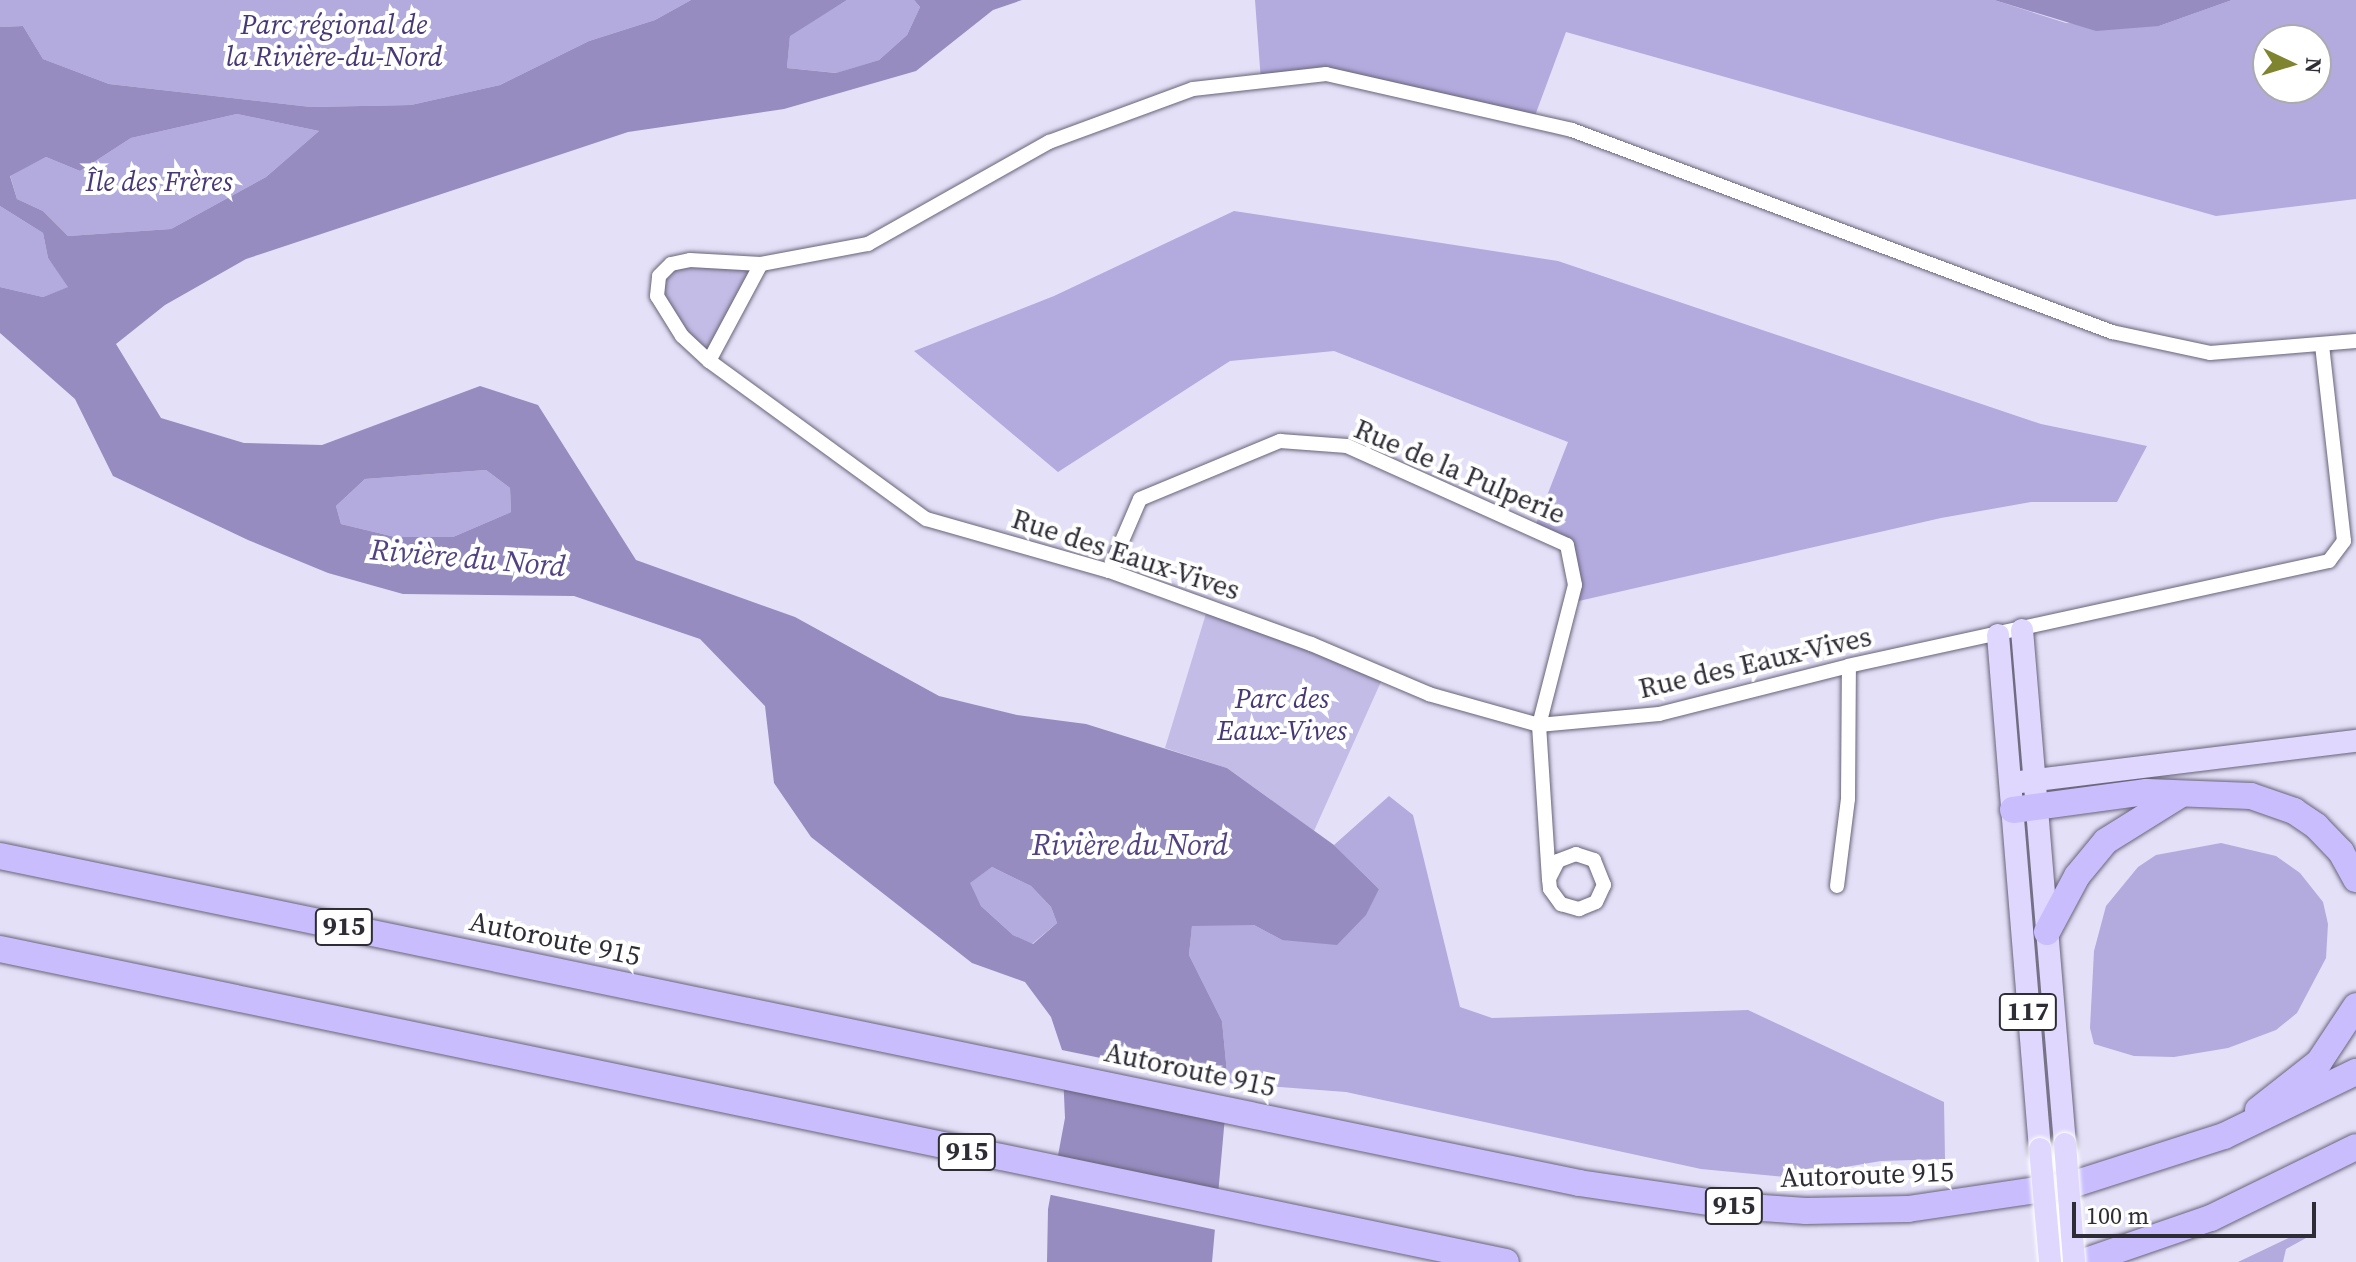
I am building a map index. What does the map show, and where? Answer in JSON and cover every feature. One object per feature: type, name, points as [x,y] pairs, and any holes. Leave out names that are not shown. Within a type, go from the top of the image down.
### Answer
[{"type":"highway","points":[[2025,809],[2147,792],[2227,793],[2294,811],[2333,842],[2356,879]]},
{"type":"highway","points":[[2047,932],[2095,852],[2127,824],[2181,794]]},
{"type":"highway","name":"Autoroute 915","points":[[0,856],[1613,1189],[1806,1211],[1908,1209],[2028,1194],[2131,1169],[2224,1136],[2356,1072]]},
{"type":"highway","name":"915","points":[[0,952],[1506,1262]]},
{"type":"highway","points":[[2224,1136],[2319,1062],[2356,1006]]},
{"type":"highway","points":[[2083,1262],[2211,1218],[2356,1147]]},
{"type":"main road","points":[[2022,630],[2036,780],[2025,809],[2047,932],[2074,1262]]},
{"type":"main road","name":"117","points":[[1998,635],[2011,783],[2025,809],[2040,1149],[2050,1262]]},
{"type":"main road","points":[[2011,783],[2356,741]]},
{"type":"street","name":"Rue des Eaux-Vives","points":[[2322,345],[2344,541],[2329,561],[1849,666],[1659,714],[1539,725],[1429,694],[1311,644],[1109,571],[926,519],[709,361],[682,336],[657,296],[659,276],[671,264],[690,260],[761,264],[868,244],[1049,142],[1193,89],[1326,74],[1572,130],[2112,332],[2210,353],[2356,341]]},
{"type":"street","points":[[709,361],[761,264]]},
{"type":"street","name":"Rue de la Pulperie","points":[[1109,571],[1140,499],[1280,441],[1347,446],[1567,545],[1575,585],[1539,725]]},
{"type":"street","points":[[1837,886],[1848,799],[1849,666]]},
{"type":"street","points":[[1539,725],[1549,879]]},
{"type":"green space","name":"Parc régional de la Rivière-du-Nord","points":[[0,0],[691,0],[655,20],[589,41],[500,85],[411,105],[311,107],[109,84],[43,59],[23,26],[0,27]]},
{"type":"green space","points":[[847,0],[914,0],[920,7],[907,35],[879,60],[837,73],[787,68],[790,35]]},
{"type":"green space","points":[[1255,0],[1994,0],[2066,23],[2159,26],[2232,0],[2356,0],[2356,199],[2216,216],[1566,32],[1533,121],[1326,74],[1261,81]]},
{"type":"green space","name":"Île des Frères","points":[[237,114],[319,131],[266,177],[171,229],[68,236],[43,211],[17,199],[10,175],[46,157],[80,171],[131,138]]},
{"type":"green space","points":[[0,206],[43,233],[48,258],[69,287],[43,297],[0,287]]},
{"type":"green space","points":[[1234,211],[1558,261],[2041,424],[2147,446],[2117,502],[2031,502],[1941,518],[1570,603],[1568,543],[1534,529],[1568,442],[1334,351],[1230,361],[1058,472],[914,351],[1054,296]]},
{"type":"green space","points":[[671,264],[761,264],[709,361],[657,296]]},
{"type":"green space","points":[[486,470],[510,488],[511,512],[453,537],[395,537],[341,524],[336,506],[365,479]]},
{"type":"green space","name":"Parc des Eaux-Vives","points":[[1208,607],[1384,675],[1314,831],[1227,768],[1165,748]]},
{"type":"green space","points":[[1389,796],[1413,815],[1460,1007],[1492,1018],[1748,1010],[1944,1102],[1945,1159],[1881,1161],[1786,1177],[1701,1169],[1346,1092],[1228,1083],[1222,1021],[1189,955],[1192,925],[1254,925],[1282,940],[1379,889],[1334,845]]},
{"type":"green space","points":[[2221,843],[2276,856],[2300,873],[2323,902],[2328,924],[2326,958],[2297,1013],[2276,1030],[2228,1048],[2174,1057],[2134,1056],[2094,1044],[2090,1028],[2094,951],[2106,906],[2138,867],[2156,855]]},
{"type":"green space","points":[[992,867],[1031,886],[1051,907],[1057,923],[1032,944],[1013,935],[981,906],[969,883]]},
{"type":"green space","points":[[2297,1234],[2306,1238],[2286,1249],[2283,1262],[2238,1262]]},
{"type":"water","name":"Rivière du Nord","points":[[691,0],[847,0],[790,36],[787,68],[836,73],[879,60],[907,35],[920,7],[914,0],[1022,0],[993,10],[916,71],[784,109],[628,132],[246,259],[165,305],[116,344],[161,418],[244,443],[322,445],[480,386],[538,405],[636,560],[795,617],[939,696],[1017,715],[1086,724],[1227,768],[1334,845],[1379,889],[1366,915],[1337,945],[1282,940],[1254,925],[1192,926],[1189,955],[1222,1021],[1228,1083],[1212,1262],[1047,1262],[1048,1209],[1065,1118],[1062,1050],[1051,1017],[1025,982],[972,963],[811,837],[774,783],[765,706],[700,639],[574,596],[403,594],[328,573],[248,540],[113,476],[75,399],[0,333],[0,287],[43,297],[68,287],[48,258],[43,233],[0,206],[0,27],[23,26],[43,59],[109,84],[311,107],[411,105],[500,85],[589,41],[655,20]],"holes":[[[237,114],[319,131],[266,177],[171,229],[68,236],[43,211],[17,199],[10,176],[46,157],[80,171],[131,138]],[[486,470],[510,488],[511,512],[453,537],[395,537],[341,524],[336,506],[365,479]],[[992,867],[1031,886],[1051,907],[1057,923],[1033,944],[1013,935],[981,906],[970,883]]]},
{"type":"water","points":[[1994,0],[2232,0],[2159,26],[2096,31]]},
{"type":"pier","points":[[1057,1049],[1232,1085],[1229,1123],[1059,1067]]},
{"type":"pier","points":[[1056,1156],[1223,1192],[1215,1230],[1048,1194]]}]
